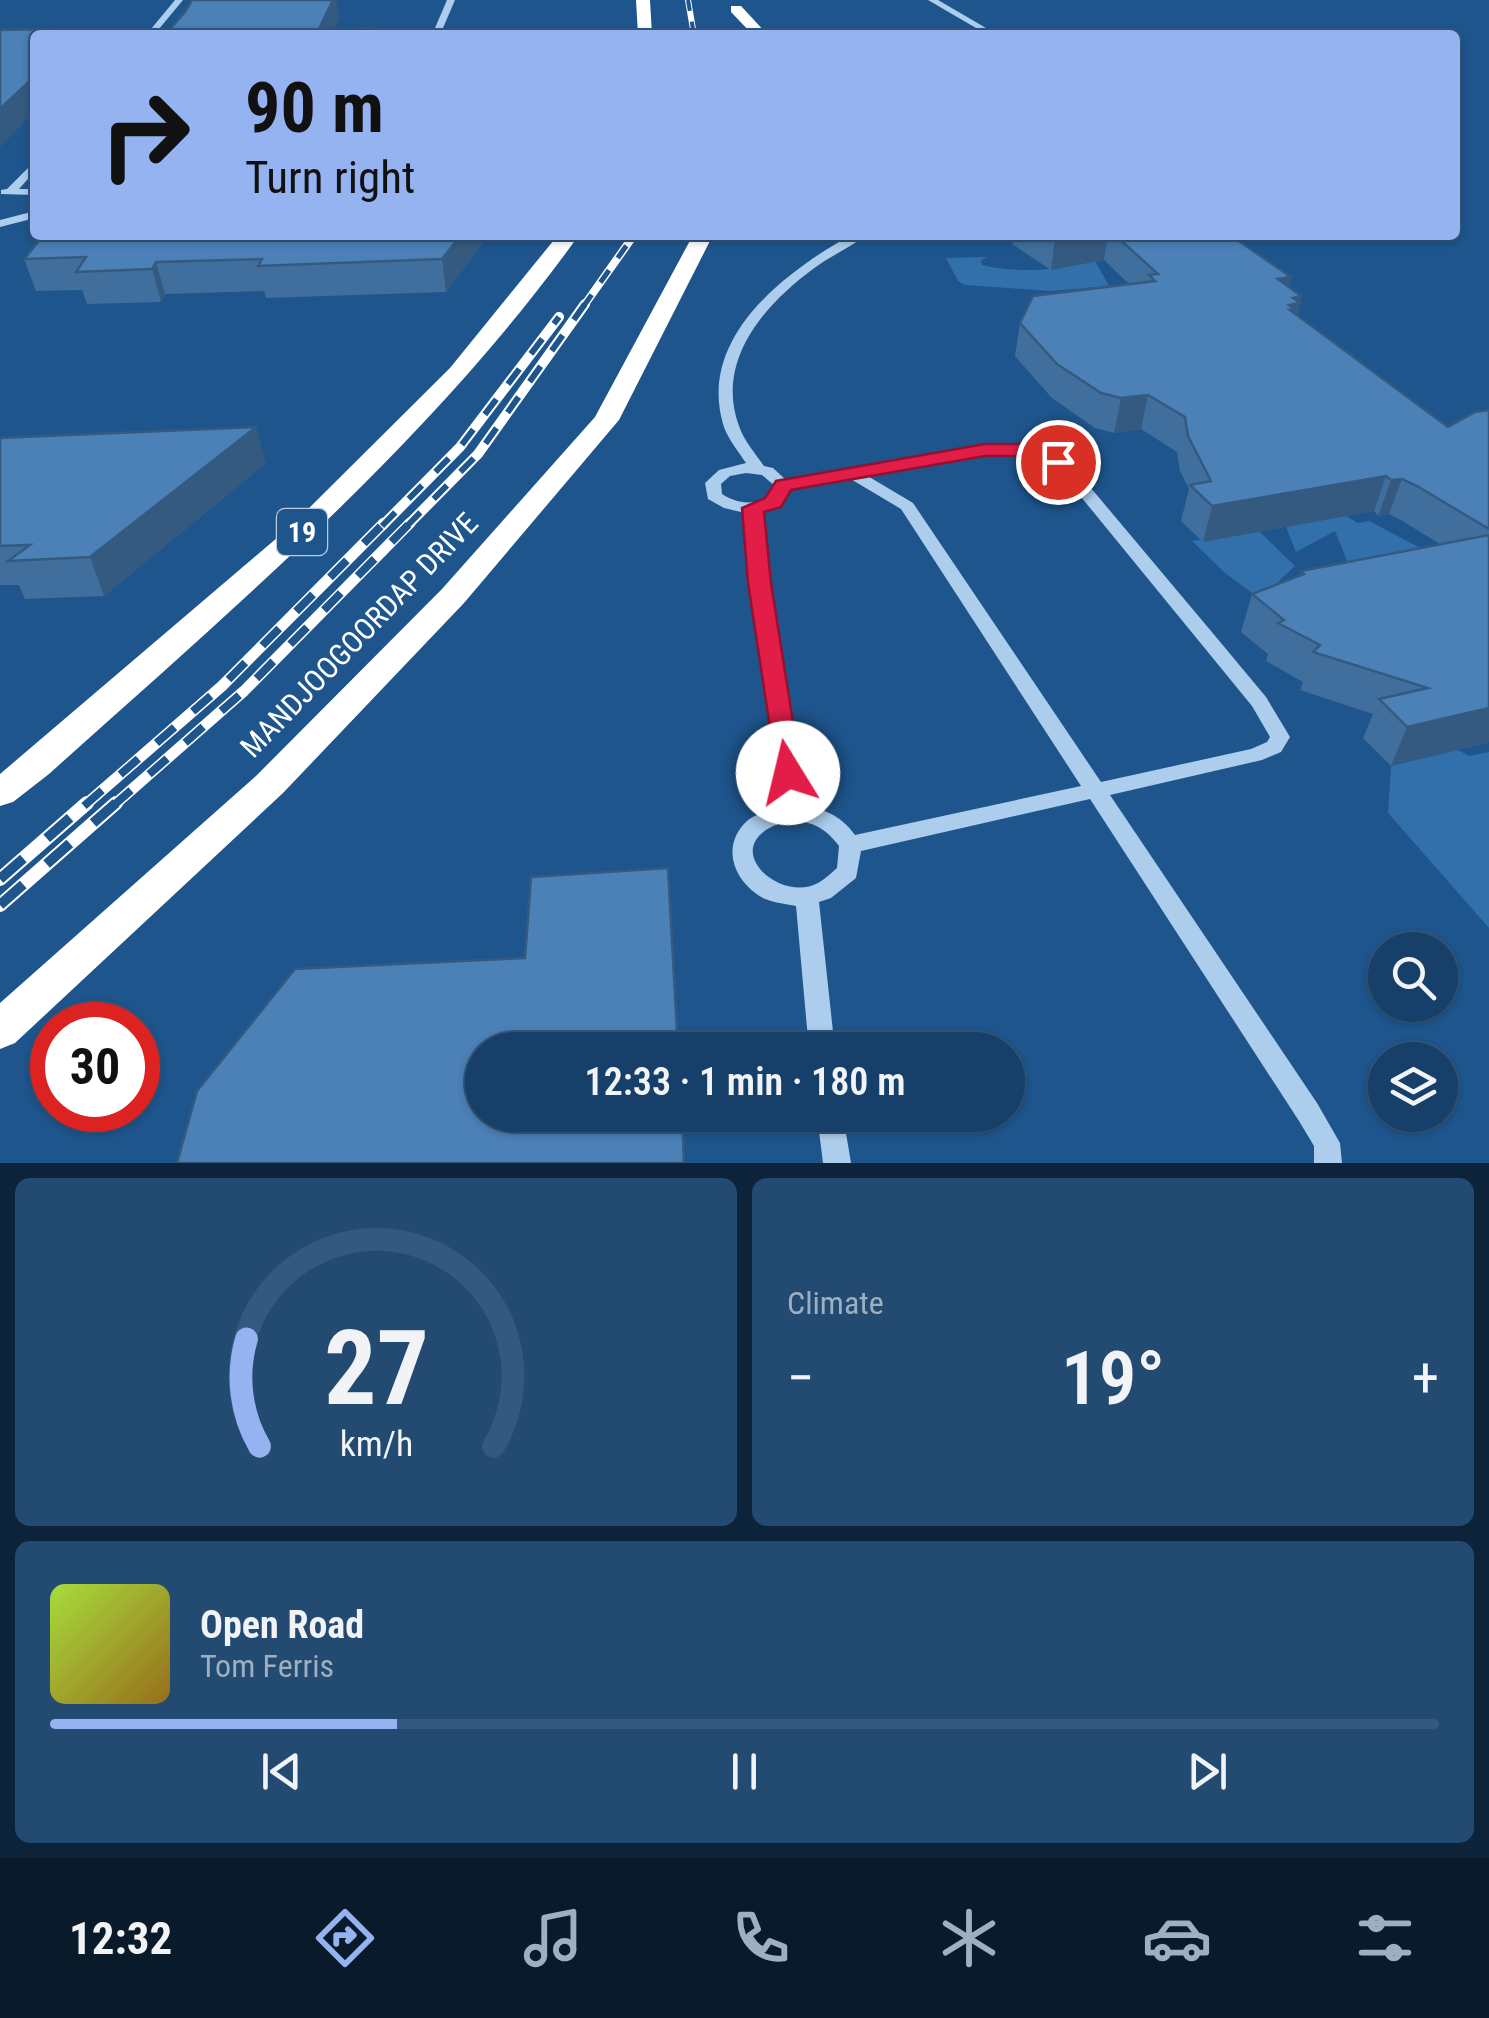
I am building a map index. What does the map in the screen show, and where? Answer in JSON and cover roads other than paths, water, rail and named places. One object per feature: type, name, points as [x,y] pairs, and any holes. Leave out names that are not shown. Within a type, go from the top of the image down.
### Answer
[{"type":"highway","points":[[643,0],[645,30]]},
{"type":"highway","points":[[734,5],[741,30]]},
{"type":"highway","points":[[734,5],[756,30]]},
{"type":"highway","name":"19","points":[[0,793],[52,752],[301,532],[459,373],[565,240]]},
{"type":"highway","name":"MANDJOOGOORDAP DRIVE","points":[[0,1030],[270,784],[453,596],[606,420],[699,240]]},
{"type":"street","points":[[154,30],[179,0]]},
{"type":"street","points":[[438,30],[452,0]]},
{"type":"street","points":[[932,0],[985,30]]},
{"type":"street","points":[[947,10],[962,30]]},
{"type":"street","points":[[6,192],[30,169]]},
{"type":"street","points":[[0,224],[30,215]]},
{"type":"street","points":[[758,469],[730,425],[727,410],[728,377],[736,353],[750,324],[780,286],[819,257],[851,240]]},
{"type":"street","points":[[784,485],[774,475],[758,469],[735,470],[713,484],[714,496],[721,502],[753,508],[773,503],[784,485],[851,472],[985,450],[1046,454],[1074,478],[1182,607],[1259,702],[1280,737],[1274,747],[1254,754],[850,845]]},
{"type":"street","points":[[851,472],[907,506],[1308,1112],[1327,1143],[1328,1163]]},
{"type":"street","points":[[753,508],[759,583],[788,773],[786,812]]},
{"type":"street","points":[[786,812],[803,812],[833,823],[850,845],[848,872],[824,893],[807,898],[789,897],[757,885],[741,860],[746,834],[756,824],[786,812]]},
{"type":"street","points":[[807,898],[820,1032]]},
{"type":"street","points":[[832,1132],[837,1163]]},
{"type":"railway","points":[[688,0],[693,30]]},
{"type":"railway","points":[[583,307],[630,240]]},
{"type":"railway","points":[[407,526],[478,454],[585,304]]},
{"type":"railway","points":[[382,526],[460,447],[559,317]]},
{"type":"railway","points":[[84,806],[222,686],[384,523]]},
{"type":"railway","points":[[113,806],[244,691],[410,523]]},
{"type":"railway","points":[[0,879],[87,803]]},
{"type":"railway","points":[[0,905],[116,803]]}]
